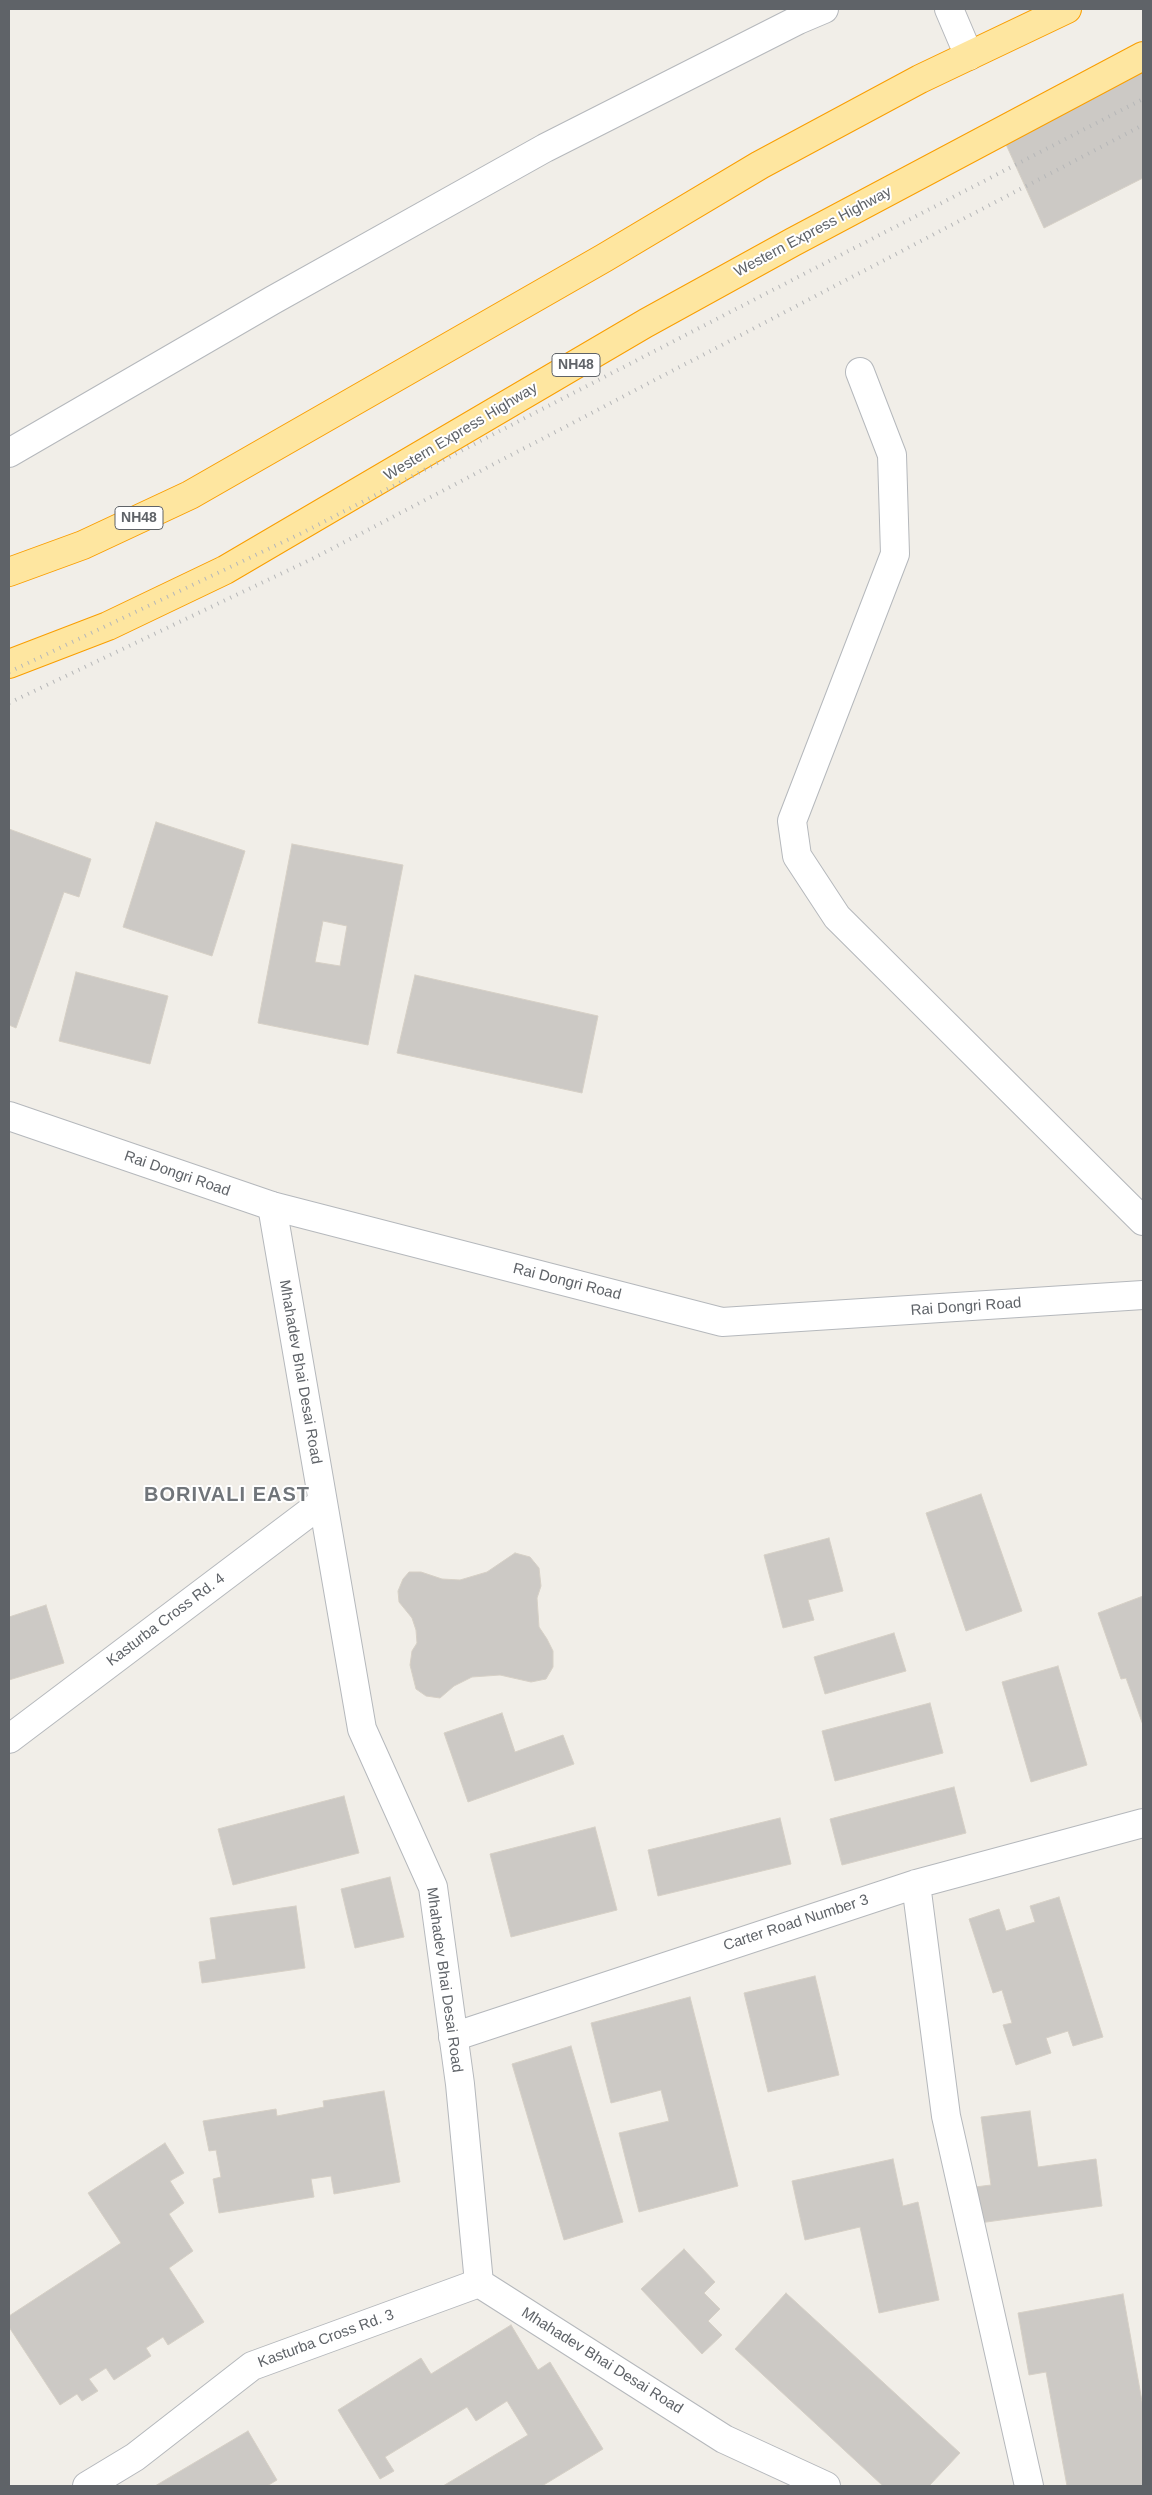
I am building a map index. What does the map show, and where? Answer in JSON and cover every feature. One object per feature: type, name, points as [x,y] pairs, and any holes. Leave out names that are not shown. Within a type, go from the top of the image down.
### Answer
[{"type":"highway","name":"NH48","points":[[9,572],[83,545],[190,494],[604,258],[760,165],[920,79],[1067,9]]},
{"type":"highway","name":"Western Express Highway","points":[[9,664],[108,626],[225,570],[655,318],[793,242],[1143,56]]},
{"type":"street","points":[[9,453],[273,300],[544,148],[824,9]]},
{"type":"street","points":[[949,9],[969,56]]},
{"type":"street","points":[[860,372],[892,455],[895,554],[792,821],[798,856],[837,917],[1143,1221]]},
{"type":"street","name":"Rai Dongri Road","points":[[9,1116],[272,1206],[722,1322],[1143,1295]]},
{"type":"street","name":"Mhahadev Bhai Desai Road","points":[[272,1206],[362,1729],[433,1887],[453,2038],[479,2284],[724,2439],[826,2486]]},
{"type":"street","name":"Kasturba Cross Rd. 4","points":[[9,1739],[323,1502]]},
{"type":"street","name":"Carter Road Number 3","points":[[453,2038],[916,1884],[1143,1823]]},
{"type":"street","points":[[916,1884],[946,2116],[1029,2486]]},
{"type":"street","name":"Kasturba Cross Rd. 3","points":[[88,2486],[135,2458],[252,2366],[479,2284]]},
{"type":"building","points":[[1143,68],[1143,178],[1044,228],[1004,140]]},
{"type":"building","points":[[156,822],[245,851],[212,956],[123,927]]},
{"type":"building","points":[[9,829],[91,859],[79,897],[64,892],[16,1028],[9,1025]]},
{"type":"building","points":[[292,844],[403,865],[368,1045],[258,1023]],"holes":[[[323,921],[347,926],[340,966],[315,962]]]},
{"type":"building","points":[[76,972],[168,996],[150,1064],[59,1041]]},
{"type":"building","points":[[415,975],[598,1016],[582,1093],[397,1053]]},
{"type":"building","points":[[981,1494],[1022,1611],[966,1631],[926,1513]]},
{"type":"building","points":[[829,1538],[843,1591],[808,1600],[814,1620],[783,1628],[764,1555]]},
{"type":"building","points":[[515,1553],[530,1557],[539,1568],[541,1586],[537,1598],[539,1627],[553,1651],[553,1667],[546,1679],[531,1682],[500,1675],[472,1677],[454,1686],[440,1698],[426,1696],[416,1689],[410,1665],[412,1651],[417,1643],[416,1630],[412,1618],[399,1602],[398,1591],[403,1579],[409,1572],[421,1572],[442,1579],[460,1580],[487,1572]]},
{"type":"building","points":[[1143,1596],[1143,1725],[1126,1678],[1121,1679],[1098,1613]]},
{"type":"building","points":[[46,1605],[64,1663],[9,1680],[9,1617]]},
{"type":"building","points":[[894,1633],[906,1671],[825,1694],[814,1657]]},
{"type":"building","points":[[1058,1666],[1087,1765],[1031,1782],[1002,1682]]},
{"type":"building","points":[[930,1703],[943,1753],[835,1781],[822,1731]]},
{"type":"building","points":[[502,1713],[515,1752],[563,1735],[574,1764],[468,1802],[444,1733]]},
{"type":"building","points":[[954,1787],[966,1833],[842,1865],[830,1819]]},
{"type":"building","points":[[344,1796],[359,1853],[233,1885],[218,1829]]},
{"type":"building","points":[[780,1818],[791,1864],[658,1896],[648,1850]]},
{"type":"building","points":[[595,1827],[617,1910],[511,1937],[490,1854]]},
{"type":"building","points":[[390,1877],[404,1937],[355,1948],[341,1889]]},
{"type":"building","points":[[1059,1897],[1103,2037],[1073,2046],[1068,2031],[1046,2038],[1051,2053],[1016,2065],[1003,2025],[1012,2023],[1002,1990],[993,1993],[969,1919],[999,1909],[1006,1931],[1035,1922],[1030,1906]]},
{"type":"building","points":[[296,1906],[305,1968],[202,1983],[199,1962],[216,1959],[210,1918]]},
{"type":"building","points":[[815,1976],[839,2075],[768,2092],[744,1993]]},
{"type":"building","points":[[690,1997],[738,2186],[639,2212],[619,2133],[669,2121],[661,2090],[611,2103],[591,2023]]},
{"type":"building","points":[[571,2046],[623,2222],[564,2240],[512,2064]]},
{"type":"building","points":[[384,2091],[400,2182],[334,2194],[331,2176],[311,2179],[314,2197],[219,2213],[213,2179],[221,2177],[216,2150],[209,2151],[203,2121],[276,2109],[277,2116],[324,2107],[323,2101]]},
{"type":"building","points":[[1030,2111],[1038,2167],[1096,2159],[1102,2206],[972,2224],[967,2188],[991,2185],[981,2117]]},
{"type":"building","points":[[165,2143],[184,2173],[170,2181],[184,2203],[169,2214],[193,2251],[169,2268],[204,2322],[168,2345],[163,2337],[146,2348],[151,2356],[114,2380],[106,2368],[89,2379],[98,2391],[82,2401],[77,2394],[60,2405],[9,2327],[9,2316],[121,2243],[88,2193]]},
{"type":"building","points":[[893,2159],[903,2206],[918,2202],[939,2300],[879,2313],[860,2227],[805,2240],[792,2181]]},
{"type":"building","points":[[684,2249],[715,2282],[704,2293],[720,2309],[708,2321],[722,2335],[702,2354],[641,2289]]},
{"type":"building","points":[[786,2293],[960,2453],[929,2486],[883,2486],[735,2349]]},
{"type":"building","points":[[1123,2294],[1143,2407],[1143,2486],[1067,2486],[1046,2372],[1029,2375],[1018,2313]]},
{"type":"building","points":[[511,2325],[538,2370],[550,2362],[603,2449],[542,2486],[443,2486],[528,2435],[507,2401],[476,2421],[467,2407],[385,2457],[394,2471],[380,2479],[338,2410],[421,2358],[431,2374]]},
{"type":"building","points":[[248,2431],[277,2480],[267,2486],[155,2486]]},
{"type":"railway","points":[[9,672],[302,533],[1143,99]]},
{"type":"railway","points":[[9,703],[314,558],[1143,125]]},
{"type":"district","name":"BORIVALI EAST","points":[[227,1495]]}]
